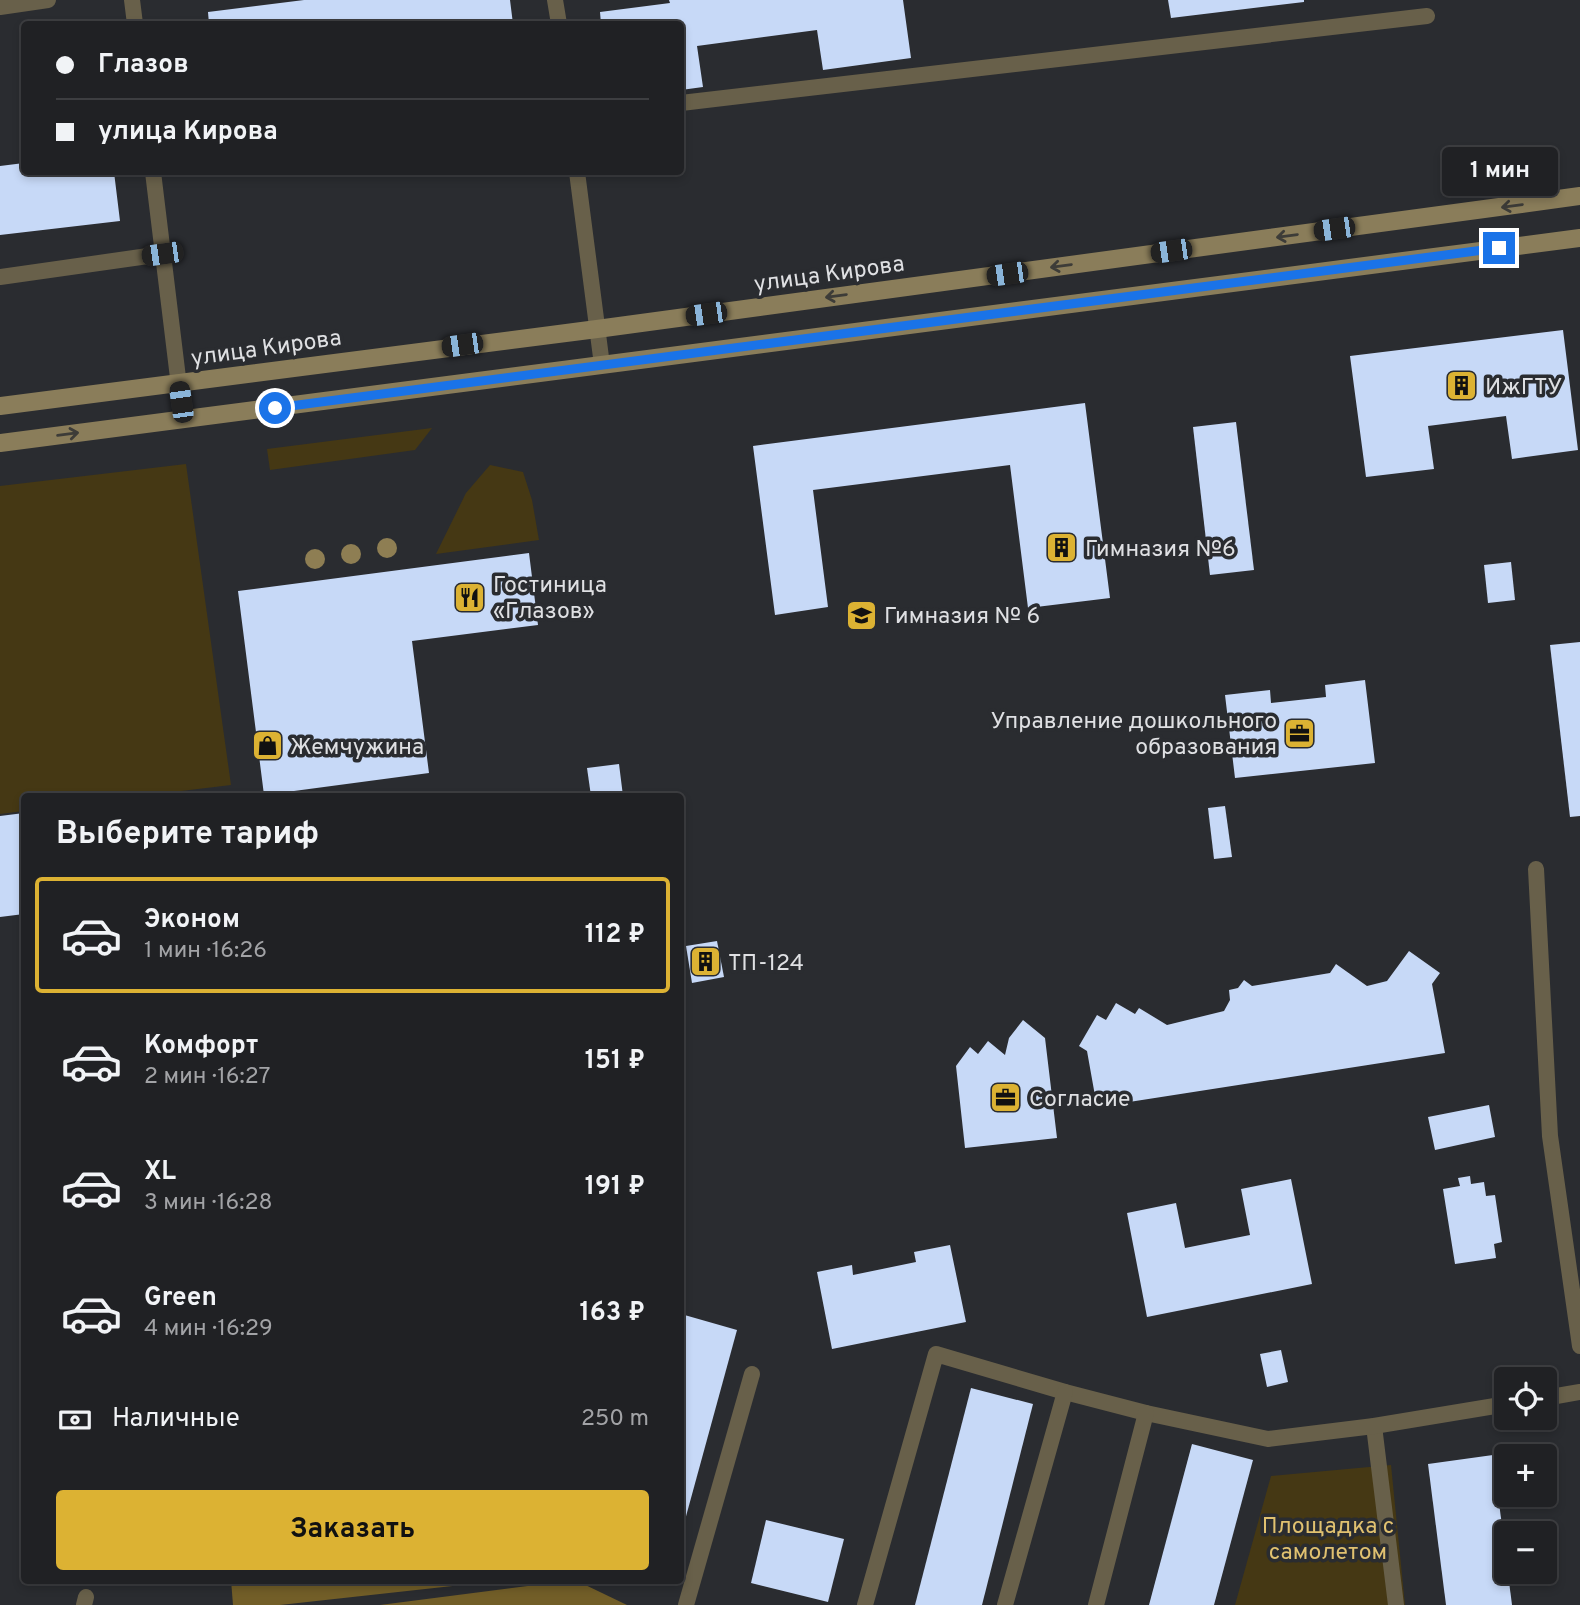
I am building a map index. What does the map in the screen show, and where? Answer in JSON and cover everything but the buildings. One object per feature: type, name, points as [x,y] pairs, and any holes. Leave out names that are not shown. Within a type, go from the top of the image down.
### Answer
[{"type":"main road","name":"улица Кирова","points":[[0,406],[597,329],[1580,196]]},
{"type":"main road","points":[[0,443],[1580,238]]},
{"type":"lane","points":[[0,7],[48,0]]},
{"type":"lane","points":[[132,0],[135,21]]},
{"type":"lane","points":[[555,0],[558,21]]},
{"type":"lane","points":[[684,103],[1427,16]]},
{"type":"lane","points":[[153,175],[183,419]]},
{"type":"lane","points":[[578,175],[602,365]]},
{"type":"lane","points":[[0,277],[162,254]]},
{"type":"lane","points":[[1536,869],[1550,1136],[1580,1346]]},
{"type":"lane","points":[[865,1605],[936,1354],[1146,1413],[1268,1439],[1374,1426],[1494,1406]]},
{"type":"lane","points":[[686,1605],[752,1374]]},
{"type":"lane","points":[[1005,1605],[1065,1392]]},
{"type":"lane","points":[[1557,1396],[1580,1392]]},
{"type":"lane","points":[[1096,1605],[1146,1413]]},
{"type":"lane","points":[[1374,1426],[1396,1605]]},
{"type":"green space","points":[[432,428],[415,450],[270,470],[267,449]]},
{"type":"green space","points":[[186,464],[231,785],[165,793],[21,793],[21,811],[0,814],[0,486]]},
{"type":"green space","points":[[490,465],[523,472],[532,500],[539,540],[436,554],[466,493]]},
{"type":"green space","name":"Площадка с самолетом","points":[[1391,1465],[1405,1605],[1235,1605],[1271,1476]]},
{"type":"shaded area","points":[[231,1584],[471,1584],[280,1605],[233,1605]]},
{"type":"shaded area","points":[[544,1584],[583,1584],[627,1605],[380,1605]]},
{"type":"place","name":"ИжГТУ","points":[[1462,386]]},
{"type":"place","name":"Гимназия №6","points":[[1062,548]]},
{"type":"place","name":"Гостиница «Глазов»","points":[[470,597]]},
{"type":"place","name":"Гимназия № 6","points":[[861,615]]},
{"type":"place","name":"Управление дошкольного образования","points":[[1300,733]]},
{"type":"place","name":"Жемчужина","points":[[267,746]]},
{"type":"place","name":"ТП-124","points":[[705,962]]},
{"type":"place","name":"Согласие","points":[[1006,1098]]},
{"type":"route","points":[[275,408],[1499,248]]}]
